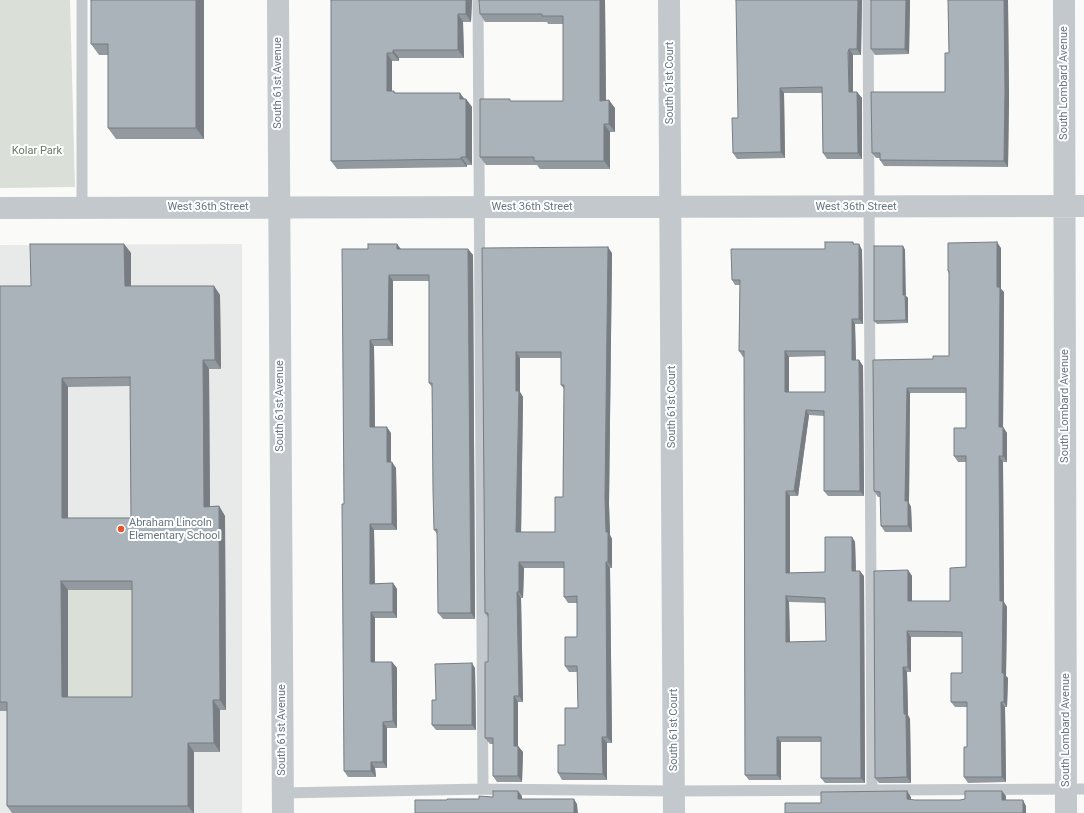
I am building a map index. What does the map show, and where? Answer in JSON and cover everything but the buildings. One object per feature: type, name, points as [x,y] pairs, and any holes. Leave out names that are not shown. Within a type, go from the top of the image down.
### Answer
[{"type":"street","name":"South 61st Avenue","points":[[278,0],[282,803]]},
{"type":"street","name":"South 61st Court","points":[[669,0],[674,813]]},
{"type":"street","name":"South Lombard Avenue","points":[[1064,0],[1074,206],[1075,789],[1066,813]]},
{"type":"street","name":"West 36th Street","points":[[0,208],[1074,206]]},
{"type":"lane","points":[[82,0],[82,208]]},
{"type":"lane","points":[[478,0],[483,789]]},
{"type":"lane","points":[[868,0],[872,790]]},
{"type":"lane","points":[[282,803],[483,789],[674,791],[1075,789]]},
{"type":"shaded area","name":"Abraham Lincoln Elementary School","points":[[242,244],[242,813],[0,813],[0,245]]},
{"type":"green space","name":"Kolar Park","points":[[0,0],[70,0],[75,187],[0,188]]},
{"type":"green space","points":[[68,590],[139,590],[139,706],[68,706]]},
{"type":"place","name":"Abraham Lincoln Elementary School","points":[[121,529]]}]
